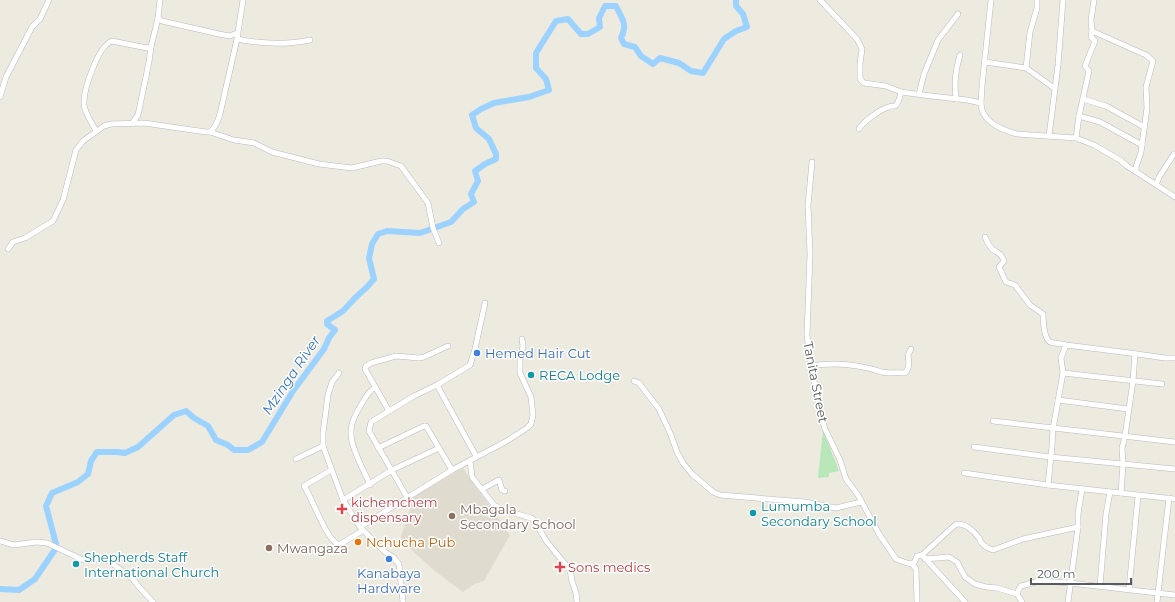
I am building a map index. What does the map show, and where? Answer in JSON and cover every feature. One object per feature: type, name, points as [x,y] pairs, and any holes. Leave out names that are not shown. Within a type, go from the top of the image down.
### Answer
[{"type":"street","points":[[0,97],[3,78],[32,27],[40,19],[49,0]]},
{"type":"street","points":[[133,122],[138,115],[151,46],[158,18],[160,0]]},
{"type":"street","points":[[222,136],[218,128],[218,122],[237,38],[243,0]]},
{"type":"street","points":[[820,0],[852,33],[861,45],[860,79],[864,83],[886,86],[901,92],[956,99],[981,104]]},
{"type":"street","points":[[991,0],[981,104],[981,110],[986,119],[994,125],[1018,134],[1076,138],[1094,145],[1120,160],[1175,197]]},
{"type":"street","points":[[1026,68],[1030,32],[1037,8],[1037,0]]},
{"type":"street","points":[[1049,136],[1058,65],[1063,0]]},
{"type":"street","points":[[1076,138],[1079,116],[1090,71],[1085,66],[1095,41],[1091,37],[1091,20],[1094,0]]},
{"type":"street","points":[[919,94],[924,74],[938,40],[958,14]]},
{"type":"street","points":[[158,18],[162,21],[237,38],[276,43],[296,43],[310,40]]},
{"type":"street","points":[[1092,31],[1146,55],[1153,61],[1146,86],[1147,108],[1141,152],[1136,167],[1136,172]]},
{"type":"street","points":[[96,131],[84,104],[88,80],[105,46],[109,42],[114,41],[147,48],[151,46]]},
{"type":"street","points":[[956,99],[955,90],[957,63],[960,55]]},
{"type":"street","points":[[985,62],[1026,68],[1054,88]]},
{"type":"street","points":[[859,129],[866,120],[871,119],[880,111],[894,106],[898,102],[901,92]]},
{"type":"street","points":[[1083,99],[1106,106],[1144,127]]},
{"type":"street","points":[[1079,116],[1100,122],[1142,145]]},
{"type":"street","points":[[8,249],[13,242],[26,238],[53,221],[64,200],[76,150],[83,141],[104,126],[133,122],[210,132],[254,143],[272,152],[318,164],[352,168],[381,161],[401,166],[428,203],[433,228],[439,243]]},
{"type":"street","points":[[210,132],[218,122]]},
{"type":"street","points":[[1156,185],[1159,177],[1174,154]]},
{"type":"street","name":"Tanita Street","points":[[812,162],[808,205],[810,254],[807,335],[811,366],[821,416],[825,429],[840,460],[846,480],[858,495],[874,528],[896,558],[902,562],[912,564]]},
{"type":"street","points":[[985,237],[994,251],[999,252],[1002,255],[1004,261],[999,267],[1006,282],[1014,285],[1030,305],[1043,314],[1046,336],[1047,340],[1050,342],[1165,358],[1175,358]]},
{"type":"street","points":[[407,497],[369,431],[371,422],[414,396],[468,367],[472,362],[484,303]]},
{"type":"street","points":[[331,470],[304,486],[326,531],[337,544],[340,545],[407,497],[452,470],[470,462],[476,456],[517,435],[527,428],[532,420],[533,414],[531,397],[520,374],[520,360],[524,346],[522,340]]},
{"type":"street","points":[[1048,485],[1053,429],[1063,374],[1061,358],[1066,345]]},
{"type":"street","points":[[389,411],[364,369],[366,366],[371,363],[400,355],[419,358],[424,357],[448,346]]},
{"type":"street","points":[[811,366],[858,366],[877,369],[882,372],[904,373],[908,370],[908,355],[912,349]]},
{"type":"street","points":[[1121,493],[1123,464],[1122,448],[1133,381],[1135,354]]},
{"type":"street","points":[[339,373],[332,382],[328,395],[323,433],[323,446],[343,500],[361,529],[399,564],[404,602]]},
{"type":"street","points":[[1063,374],[1162,384]]},
{"type":"street","points":[[634,381],[638,383],[659,409],[683,463],[692,474],[713,492],[720,495],[805,502],[828,507],[843,507],[861,502]]},
{"type":"street","points":[[437,385],[476,456]]},
{"type":"street","points":[[370,485],[352,444],[350,432],[356,413],[369,391],[374,388]]},
{"type":"street","points":[[1058,400],[1128,409]]},
{"type":"street","points":[[993,421],[1175,442]]},
{"type":"street","points":[[378,448],[424,426],[428,428],[452,470]]},
{"type":"street","points":[[296,459],[323,446]]},
{"type":"street","points":[[974,447],[1050,457],[1175,469]]},
{"type":"street","points":[[343,500],[370,485],[392,470],[440,448]]},
{"type":"street","points":[[470,462],[472,477],[494,505],[501,509],[533,519],[547,542],[570,570],[577,602]]},
{"type":"street","points":[[964,473],[1048,485],[1175,499]]},
{"type":"street","points":[[482,489],[499,480],[502,485],[502,490],[505,491]]},
{"type":"street","points":[[1068,602],[1082,489]]},
{"type":"street","points":[[1100,586],[1106,514],[1110,492]]},
{"type":"street","points":[[1129,590],[1138,496]]},
{"type":"street","points":[[1157,602],[1169,498]]},
{"type":"street","points":[[924,557],[955,524],[959,523],[979,538],[982,543],[993,550],[1023,539],[1078,527]]},
{"type":"street","points":[[0,541],[14,545],[47,542],[83,560],[95,559],[109,561],[133,579],[139,588],[153,602]]},
{"type":"street","points":[[917,602],[917,574],[915,566],[912,564],[917,556],[949,556],[957,562],[965,577],[975,584],[997,588],[1017,594],[1022,602]]},
{"type":"street","points":[[924,557],[965,602]]},
{"type":"street","points":[[1017,594],[1021,586],[1033,582],[1070,583],[1175,595]]},
{"type":"shaded area","name":"Mbagala Secondary School","points":[[463,468],[510,535],[484,581],[474,584],[463,592],[435,571],[400,540],[414,496]]},
{"type":"green space","points":[[823,430],[839,471],[829,473],[829,477],[818,478]]},
{"type":"waterway","name":"Mzinga River","points":[[0,589],[19,590],[35,579],[56,548],[46,506],[52,493],[78,482],[88,474],[91,461],[97,452],[125,453],[138,447],[174,415],[186,411],[194,418],[208,426],[216,440],[228,445],[234,450],[248,450],[262,442],[293,391],[324,349],[335,330],[327,324],[327,321],[343,311],[374,279],[369,258],[372,244],[378,234],[387,231],[420,233],[451,222],[463,209],[474,202],[471,194],[478,181],[475,171],[496,159],[496,154],[489,139],[476,128],[472,115],[494,103],[529,97],[549,90],[546,79],[536,68],[536,53],[556,21],[568,19],[581,34],[588,34],[600,27],[599,18],[605,6],[616,6],[624,25],[621,38],[624,44],[635,47],[641,56],[653,64],[660,58],[679,63],[691,71],[703,73],[724,39],[736,31],[747,27],[743,14],[736,6],[736,0]]},
{"type":"place","name":"Hemed Hair Cut","points":[[477,353]]},
{"type":"place","name":"RECA Lodge","points":[[531,375]]},
{"type":"place","name":"kichemchem dispensary","points":[[342,509]]},
{"type":"place","name":"Lumumba Secondary School","points":[[753,513]]},
{"type":"place","name":"Mbagala Secondary School","points":[[452,516]]},
{"type":"place","name":"Nchucha Pub","points":[[358,542]]},
{"type":"place","name":"Mwangaza","points":[[269,548]]},
{"type":"place","name":"Kanabaya Hardware","points":[[389,559]]},
{"type":"place","name":"Shepherds Staff International Church","points":[[76,564]]},
{"type":"place","name":"Sons medics","points":[[560,567]]}]
